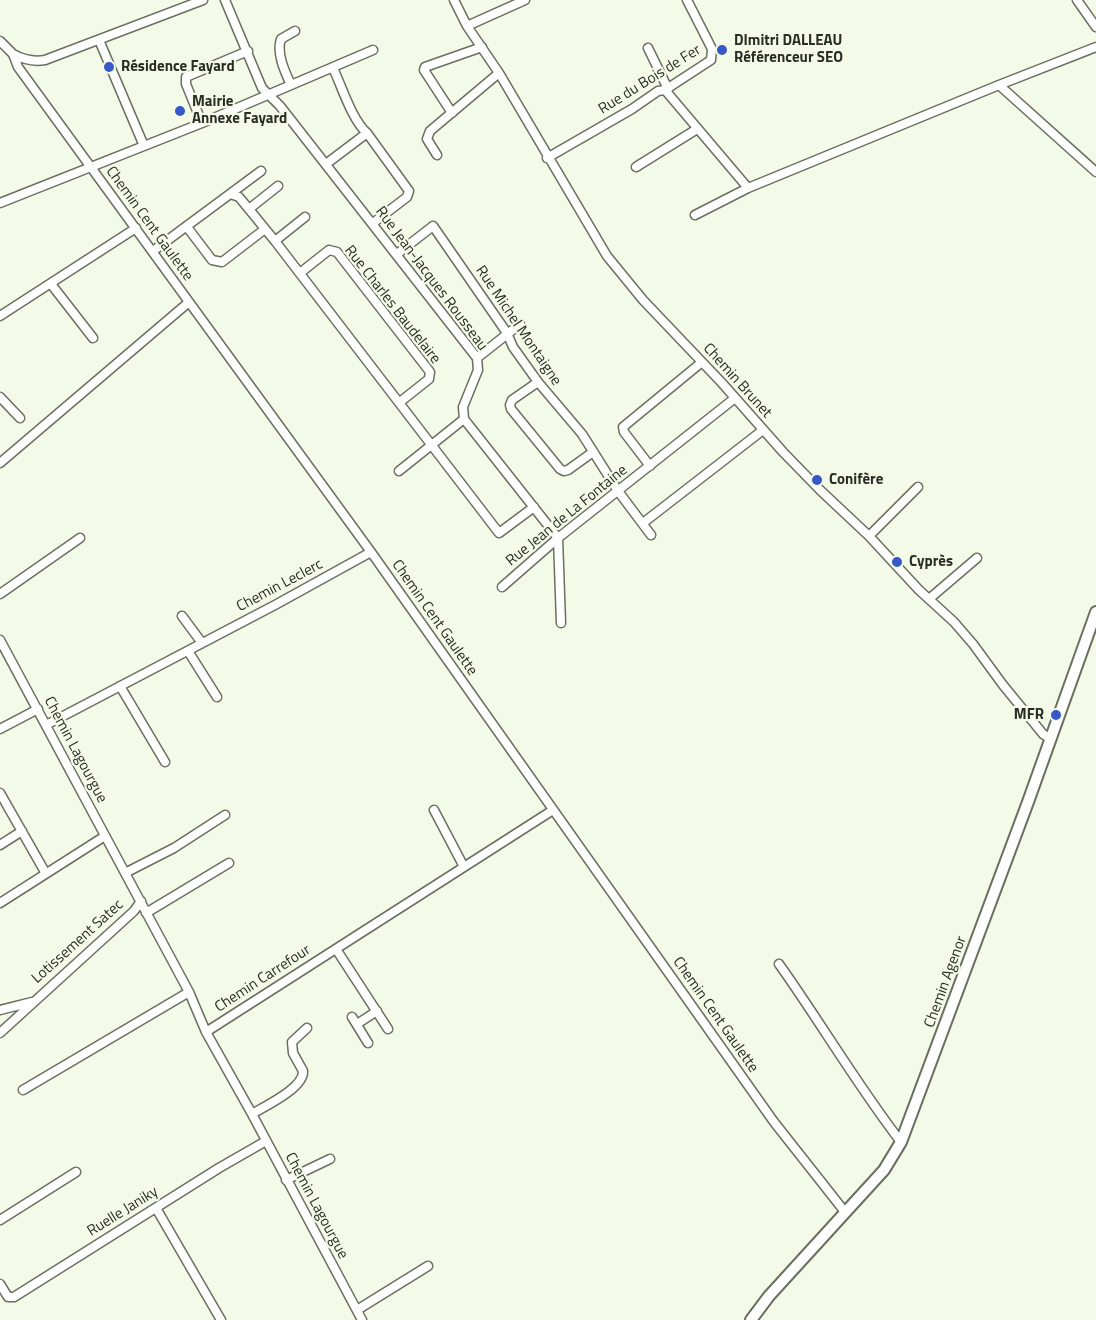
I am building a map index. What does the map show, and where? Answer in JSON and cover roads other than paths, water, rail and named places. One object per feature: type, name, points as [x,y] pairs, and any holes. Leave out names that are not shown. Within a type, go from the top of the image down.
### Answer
[{"type":"main road","name":"Chemin Agenor","points":[[751,1320],[769,1296],[884,1170],[901,1143],[1096,612]]},
{"type":"street","points":[[13,54],[25,60],[38,62],[202,0]]},
{"type":"street","points":[[225,0],[266,94]]},
{"type":"street","name":"Chemin Brunet","points":[[454,0],[467,26],[499,74],[606,256],[643,300],[820,490],[954,622],[1042,734],[1051,739]]},
{"type":"street","points":[[467,26],[525,0]]},
{"type":"street","name":"Rue du Bois de Fer","points":[[547,158],[708,63],[713,57],[712,49],[694,9],[687,0]]},
{"type":"street","points":[[1077,0],[1096,27]]},
{"type":"street","points":[[291,85],[284,69],[279,44],[282,39],[295,32]]},
{"type":"street","points":[[99,40],[144,146]]},
{"type":"street","name":"Chemin Cent Gaulette","points":[[0,41],[13,54],[18,67],[371,552],[774,1122],[845,1212]]},
{"type":"street","points":[[453,113],[424,70],[425,67],[482,47]]},
{"type":"street","points":[[648,48],[666,89],[696,129],[748,188]]},
{"type":"street","points":[[695,215],[748,188],[999,84],[1096,48]]},
{"type":"street","points":[[0,203],[202,123],[373,50]]},
{"type":"street","points":[[202,123],[186,84],[186,77],[248,51]]},
{"type":"street","points":[[333,68],[362,128],[409,191],[407,197],[373,223]]},
{"type":"street","points":[[436,154],[428,144],[428,135],[499,74]]},
{"type":"street","points":[[999,84],[1096,172]]},
{"type":"street","name":"Rue Jean-Jacques Rousseau","points":[[266,94],[280,106],[477,358],[478,370],[463,407],[464,419]]},
{"type":"street","points":[[636,167],[696,129]]},
{"type":"street","points":[[326,164],[367,133]]},
{"type":"street","points":[[153,251],[261,171]]},
{"type":"street","points":[[249,209],[278,186]]},
{"type":"street","points":[[231,194],[239,197],[300,273],[499,533],[534,507]]},
{"type":"street","points":[[275,242],[305,217]]},
{"type":"street","name":"Rue Michel Montaigne","points":[[397,254],[433,226],[507,333],[513,347],[538,382],[582,434],[618,491],[651,535]]},
{"type":"street","points":[[187,227],[212,260],[222,262],[265,229]]},
{"type":"street","points":[[0,316],[136,228]]},
{"type":"street","name":"Rue Charles Baudelaire","points":[[300,273],[329,250],[336,252],[430,372],[429,379],[400,402]]},
{"type":"street","points":[[51,284],[93,338]]},
{"type":"street","points":[[0,463],[189,302]]},
{"type":"street","points":[[477,358],[520,324]]},
{"type":"street","name":"Rue Jean de La Fontaine","points":[[650,466],[624,432],[623,427],[702,362]]},
{"type":"street","points":[[538,382],[512,400],[511,409],[560,469],[568,470],[593,452]]},
{"type":"street","points":[[0,397],[20,418]]},
{"type":"street","name":"Rue Jean de La Fontaine","points":[[501,587],[558,538],[735,398]]},
{"type":"street","points":[[399,471],[464,419],[558,538],[561,623]]},
{"type":"street","points":[[643,524],[763,430]]},
{"type":"street","points":[[869,536],[918,487]]},
{"type":"street","points":[[0,594],[80,538]]},
{"type":"street","name":"Chemin Leclerc","points":[[46,725],[371,552]]},
{"type":"street","points":[[929,599],[977,558]]},
{"type":"street","points":[[182,616],[202,643]]},
{"type":"street","name":"Chemin Lagourgue","points":[[0,640],[189,992],[206,1032],[362,1320]]},
{"type":"street","points":[[188,651],[217,697]]},
{"type":"street","points":[[120,686],[165,762]]},
{"type":"street","points":[[0,729],[38,709]]},
{"type":"street","points":[[0,793],[45,872]]},
{"type":"street","points":[[434,810],[464,867]]},
{"type":"street","name":"Chemin Carrefour","points":[[206,1032],[553,810]]},
{"type":"street","points":[[125,873],[174,848],[225,815]]},
{"type":"street","points":[[0,845],[22,831]]},
{"type":"street","points":[[0,903],[45,872],[105,836]]},
{"type":"street","points":[[147,913],[229,864]]},
{"type":"street","name":"Lotissement Satec","points":[[0,1034],[32,1002],[134,911],[141,901]]},
{"type":"street","points":[[336,949],[388,1029]]},
{"type":"street","points":[[779,964],[870,1102],[901,1143]]},
{"type":"street","points":[[23,1090],[189,992]]},
{"type":"street","name":"Lotissement Satec","points":[[0,1010],[32,1002]]},
{"type":"street","points":[[368,1043],[354,1021],[377,1011]]},
{"type":"street","points":[[252,1114],[301,1081],[303,1071],[293,1053],[292,1042],[308,1028]]},
{"type":"street","name":"Ruelle Janiky","points":[[0,1284],[8,1297],[14,1297],[266,1141]]},
{"type":"street","points":[[286,1180],[330,1159]]},
{"type":"street","points":[[0,1220],[76,1172]]},
{"type":"street","points":[[156,1208],[221,1320]]},
{"type":"street","points":[[357,1310],[428,1266]]},
{"type":"place","name":"DImitri DALLEAU Référenceur SEO","points":[[722,50]]},
{"type":"place","name":"Résidence Fayard","points":[[109,67]]},
{"type":"place","name":"Mairie Annexe Fayard","points":[[180,111]]},
{"type":"place","name":"Conifère","points":[[817,480]]},
{"type":"place","name":"Cyprès","points":[[897,562]]},
{"type":"place","name":"MFR","points":[[1056,715]]}]
